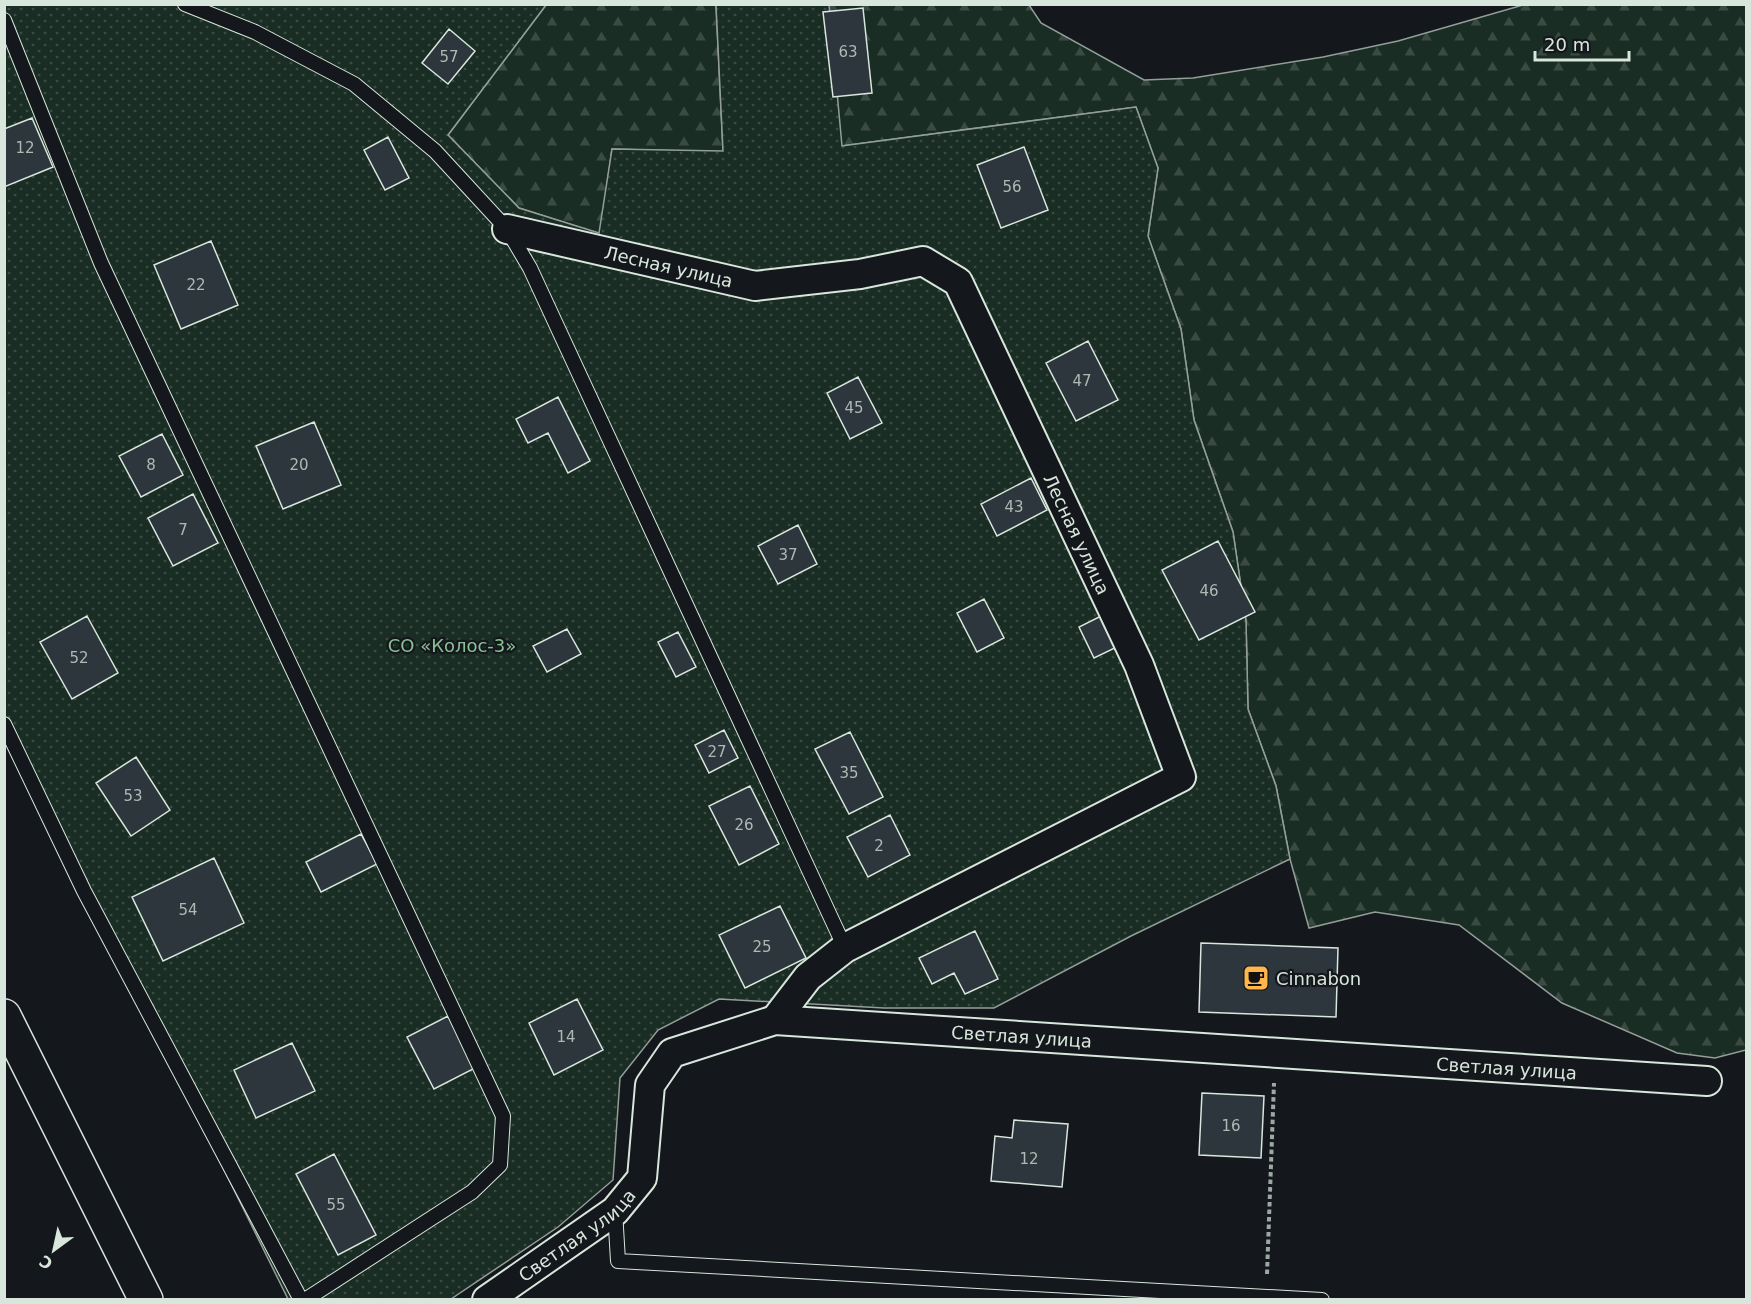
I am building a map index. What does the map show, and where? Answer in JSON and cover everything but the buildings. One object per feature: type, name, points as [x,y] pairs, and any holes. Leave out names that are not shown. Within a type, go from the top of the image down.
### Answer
[{"type":"street","name":"Лесная улица","points":[[507,229],[755,286],[861,274],[923,261],[958,282],[1139,665],[1181,777],[844,948],[808,977],[775,1020]]},
{"type":"street","points":[[4,1016],[146,1299]]},
{"type":"street","name":"Светлая улица","points":[[487,1299],[615,1211],[642,1178],[650,1085],[672,1053],[775,1020],[1707,1081]]},
{"type":"lane","points":[[185,4],[255,32],[354,84],[435,151],[507,229],[535,279],[844,948]]},
{"type":"lane","points":[[4,20],[101,263],[503,1116],[500,1164],[472,1192],[303,1299],[84,891],[4,724]]},
{"type":"lane","points":[[615,1211],[618,1261],[1266,1298],[1322,1299]]},
{"type":"path","points":[[1266,1298],[1275,1052]]},
{"type":"green space","name":"СО «Колос-3»","points":[[5,5],[546,5],[448,135],[519,208],[599,233],[612,149],[723,151],[716,5],[829,5],[842,146],[1136,107],[1158,168],[1148,236],[1181,329],[1194,420],[1233,532],[1246,621],[1248,709],[1276,786],[1290,859],[1131,936],[994,1008],[884,1008],[719,999],[658,1030],[620,1078],[613,1180],[558,1227],[451,1299],[288,1299],[5,727]]},
{"type":"green space","points":[[546,5],[716,5],[723,152],[612,149],[600,234],[519,208],[448,135]]},
{"type":"green space","points":[[829,5],[1029,5],[1041,23],[1144,80],[1193,78],[1323,57],[1398,41],[1523,5],[1746,5],[1746,1050],[1715,1058],[1677,1053],[1562,1003],[1459,925],[1375,912],[1309,928],[1290,859],[1276,786],[1248,709],[1246,621],[1233,532],[1194,420],[1181,329],[1148,236],[1158,168],[1136,107],[841,146]]},
{"type":"place","name":"Cinnabon","points":[[1256,978]]}]
